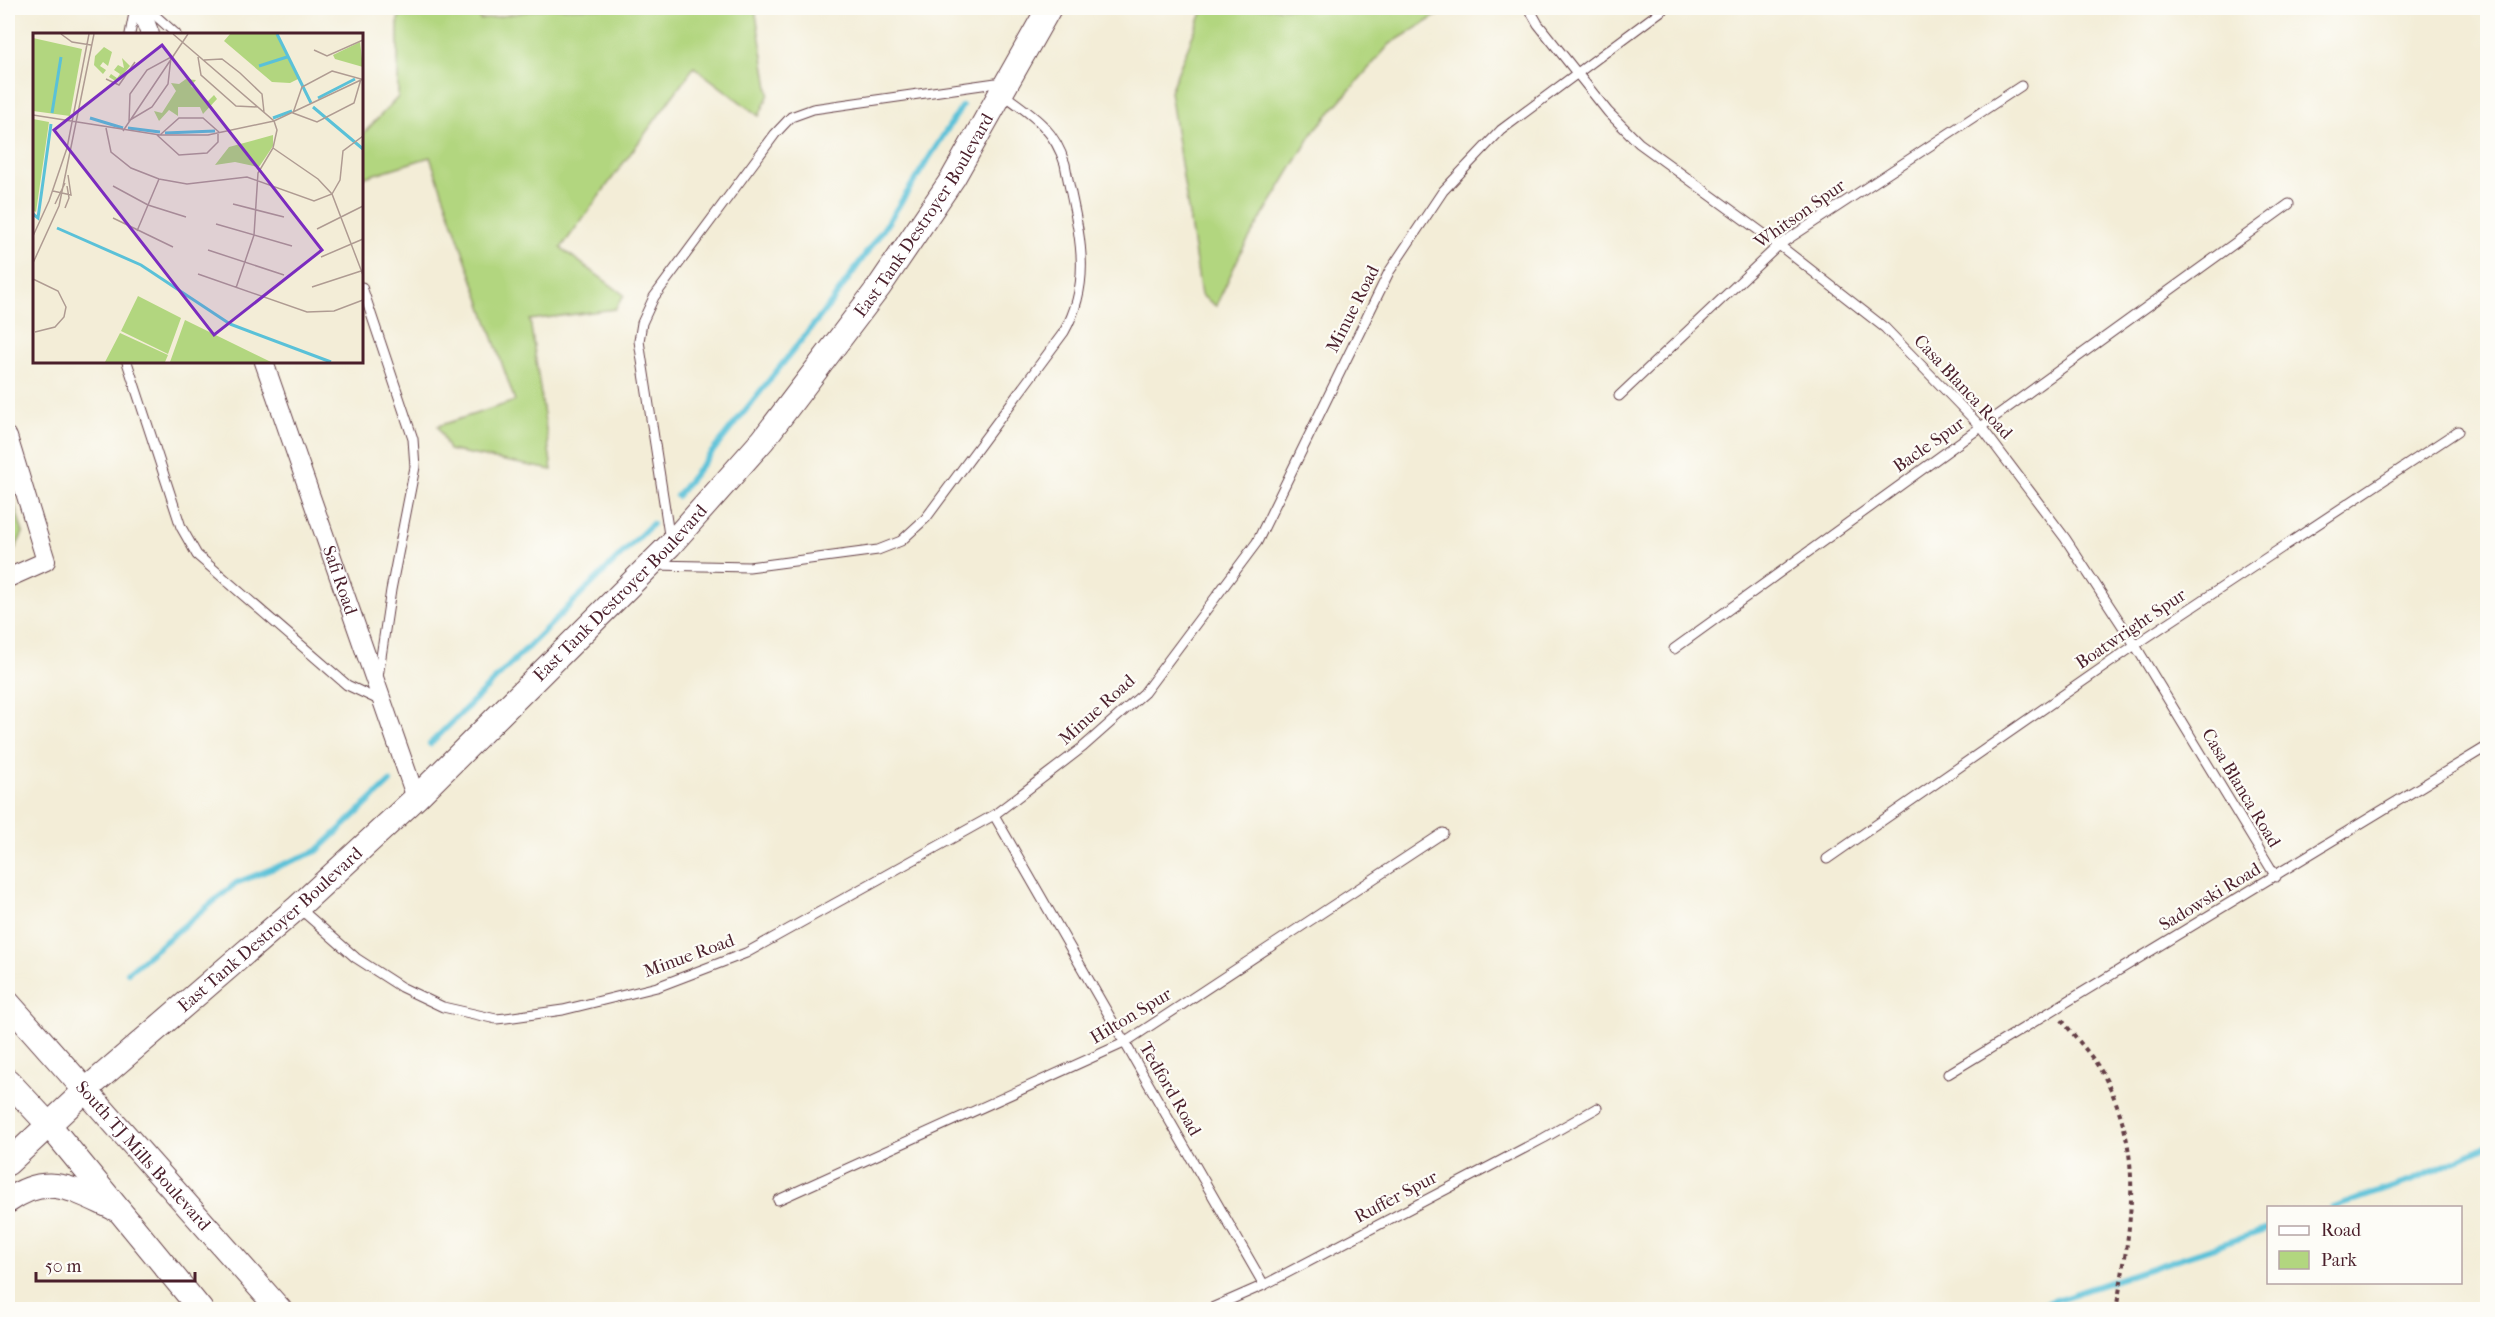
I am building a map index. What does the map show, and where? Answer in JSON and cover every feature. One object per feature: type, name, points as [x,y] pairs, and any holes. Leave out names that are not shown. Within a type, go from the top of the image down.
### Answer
[{"type":"street","points":[[140,8],[150,33]]},
{"type":"street","name":"East Tank Destroyer Boulevard","points":[[8,1163],[87,1089],[298,907],[416,798],[670,545],[763,440],[879,287],[953,178],[1006,88],[1049,8]]},
{"type":"street","name":"Safi Road","points":[[264,363],[416,798]]},
{"type":"street","points":[[8,437],[46,561],[8,578]]},
{"type":"street","name":"South TJ Mills Boulevard","points":[[8,1003],[87,1089],[280,1310]]},
{"type":"street","points":[[8,1081],[49,1125],[201,1310]]},
{"type":"street","points":[[8,1201],[27,1188],[45,1184],[61,1185],[120,1210]]},
{"type":"lane","points":[[130,33],[135,8]]},
{"type":"lane","points":[[147,8],[175,33]]},
{"type":"lane","name":"Casa Blanca Road","points":[[1528,8],[1538,24],[1608,111],[1639,143],[1779,244],[1885,328],[1982,428],[2065,538],[2135,645],[2276,877]]},
{"type":"lane","name":"Minue Road","points":[[298,907],[356,958],[401,987],[443,1006],[496,1019],[563,1010],[657,987],[746,953],[994,815],[1083,747],[1144,693],[1257,542],[1389,272],[1443,191],[1501,130],[1665,8]]},
{"type":"lane","name":"Whitson Spur","points":[[1618,396],[1779,244],[2021,86]]},
{"type":"lane","points":[[650,565],[750,567],[878,550],[901,541],[926,518],[1065,332],[1074,315],[1082,289],[1082,262],[1060,149],[1043,123],[1006,88],[813,109],[791,117],[775,134],[654,297],[642,323],[639,342],[670,545]]},
{"type":"lane","name":"Bacle Spur","points":[[1674,649],[2289,204]]},
{"type":"lane","points":[[363,290],[413,439],[415,467],[391,590],[377,684]]},
{"type":"lane","points":[[127,363],[181,527],[197,555],[347,684],[383,703]]},
{"type":"lane","name":"Boatwright Spur","points":[[1827,859],[2135,645],[2458,431]]},
{"type":"lane","name":"Sadowski Road","points":[[1948,1074],[2276,877],[2487,746]]},
{"type":"lane","name":"Tedford Road","points":[[994,815],[1264,1285]]},
{"type":"lane","name":"Hilton Spur","points":[[778,1200],[1125,1043],[1443,833]]},
{"type":"lane","name":"Ruffer Spur","points":[[1207,1310],[1264,1285],[1597,1108]]},
{"type":"path","points":[[2054,1010],[2108,1082],[2127,1133],[2133,1213],[2116,1310]]},
{"type":"green space","points":[[406,8],[478,8],[480,20],[546,8],[755,8],[769,94],[759,116],[694,67],[561,248],[624,295],[615,309],[530,320],[552,470],[449,450],[438,426],[515,401],[430,157],[363,178],[363,134],[398,97],[398,19]]},
{"type":"green space","points":[[1204,8],[1449,8],[1390,44],[1314,131],[1242,250],[1216,306],[1201,295],[1170,91]]},
{"type":"green space","points":[[8,483],[23,533],[11,557],[8,558]]},
{"type":"waterway","points":[[677,496],[831,303],[887,224],[962,106]]},
{"type":"waterway","points":[[430,744],[652,524]]},
{"type":"waterway","points":[[128,972],[236,883],[317,851],[390,782]]},
{"type":"waterway","points":[[2338,1206],[2416,1179],[2488,1145]]},
{"type":"waterway","points":[[2026,1310],[2267,1229]]}]
